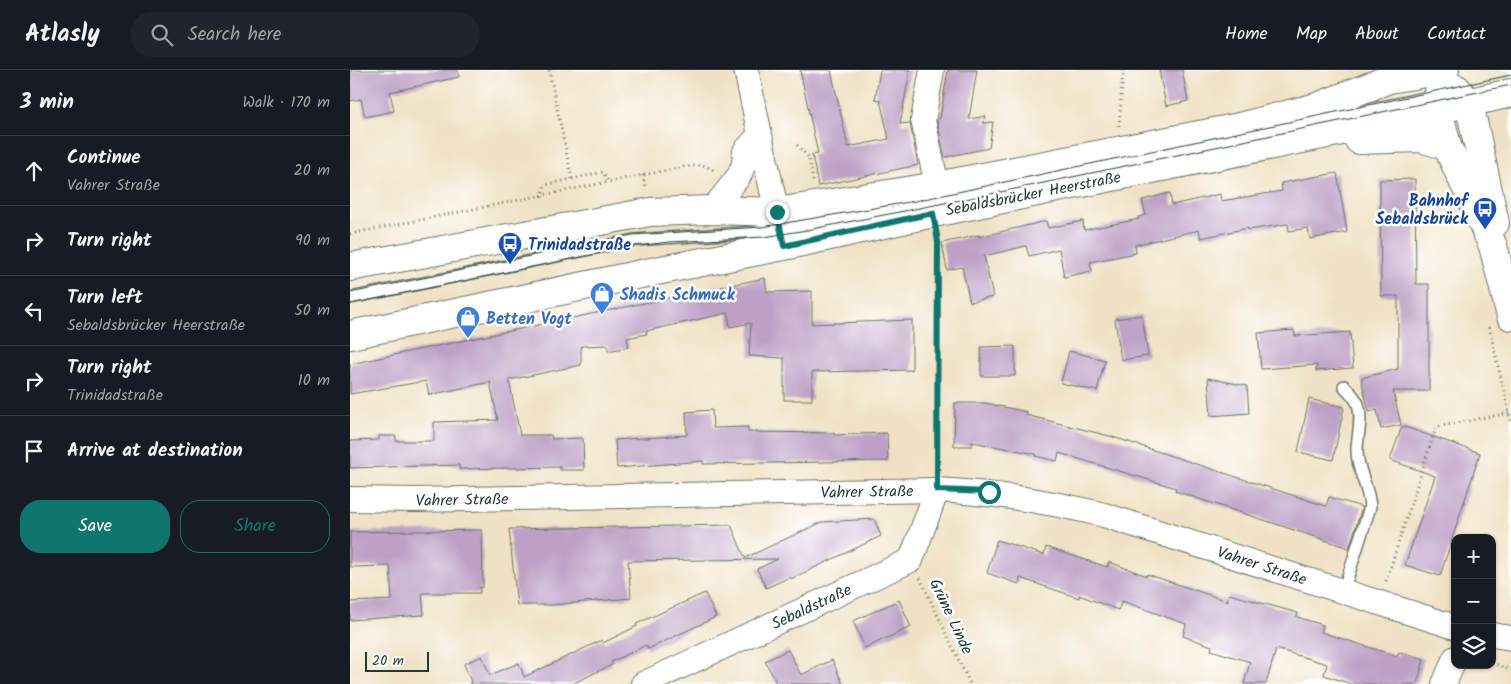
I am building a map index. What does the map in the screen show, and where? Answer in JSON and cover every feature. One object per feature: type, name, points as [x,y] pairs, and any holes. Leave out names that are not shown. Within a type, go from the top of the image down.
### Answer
[{"type":"main road","name":"Sebaldsbrücker Heerstraße","points":[[927,202],[1317,107],[1389,79],[1451,90],[1511,93]]},
{"type":"main road","name":"Sebaldsbrücker Heerstraße","points":[[350,335],[651,272],[780,229],[1342,131],[1451,90]]},
{"type":"main road","points":[[1451,90],[1447,146],[1467,186],[1484,230],[1494,246]]},
{"type":"main road","points":[[1451,90],[1495,225],[1494,246],[1511,316]]},
{"type":"main road","points":[[1342,131],[1361,141],[1421,138],[1447,146]]},
{"type":"main road","name":"Sebaldsbrücker Heerstraße","points":[[350,267],[650,212],[712,210],[780,229]]},
{"type":"main road","points":[[350,251],[383,244],[416,254]]},
{"type":"street","points":[[746,70],[780,229]]},
{"type":"street","points":[[927,202],[923,120],[932,70]]},
{"type":"street","points":[[712,210],[739,176],[744,164],[745,151],[760,136]]},
{"type":"street","points":[[911,560],[937,490]]},
{"type":"street","name":"Vahrer Straße","points":[[350,499],[415,500],[937,490],[989,492],[1044,500],[1104,515],[1451,626]]},
{"type":"street","name":"Sebaldstraße","points":[[650,683],[911,560]]},
{"type":"street","points":[[1496,636],[1511,638]]},
{"type":"street","points":[[1444,684],[1451,667]]},
{"type":"lane","points":[[1295,126],[1451,90]]},
{"type":"lane","points":[[1109,159],[1278,129]]},
{"type":"lane","points":[[927,202],[1015,184]]},
{"type":"lane","points":[[350,298],[634,240],[780,229],[893,209]]},
{"type":"lane","points":[[729,234],[780,229]]},
{"type":"lane","points":[[729,234],[780,229]]},
{"type":"lane","points":[[1343,592],[1370,507],[1369,495],[1361,476],[1357,451],[1360,418],[1358,404],[1344,386]]},
{"type":"path","points":[[549,70],[572,179]]},
{"type":"path","points":[[1109,159],[1123,70]]},
{"type":"path","points":[[797,145],[809,158],[815,187]]},
{"type":"path","points":[[542,197],[545,185],[603,172],[609,182]]},
{"type":"path","points":[[927,202],[938,242],[937,490]]},
{"type":"path","points":[[1377,603],[1436,427],[1511,412]]},
{"type":"path","name":"Grüne Linde","points":[[911,560],[970,684]]},
{"type":"path","points":[[1496,664],[1511,670]]},
{"type":"building","points":[[350,70],[458,70],[459,77],[390,92],[394,111],[365,117],[361,99],[350,101]]},
{"type":"building","points":[[800,70],[831,70],[848,147],[889,139],[880,100],[875,99],[880,70],[910,70],[900,124],[910,123],[918,165],[818,186],[812,155],[818,154]]},
{"type":"building","points":[[948,70],[977,70],[969,119],[986,116],[983,123],[993,122],[989,148],[945,157],[937,120],[940,118]]},
{"type":"building","points":[[1159,70],[1182,70],[1188,101],[1166,106]]},
{"type":"building","points":[[1337,173],[1347,232],[1310,239],[1308,228],[1289,231],[1288,224],[1248,230],[1248,228],[1201,238],[1199,230],[1135,245],[1136,253],[1090,262],[1092,271],[1064,277],[1059,249],[1029,256],[1026,246],[984,256],[993,297],[970,302],[962,267],[947,270],[942,243],[979,235],[979,237],[1046,221],[1048,228],[1083,221],[1084,230],[1139,219],[1138,217],[1146,215],[1142,200],[1170,193],[1172,205],[1220,194],[1221,201],[1282,191],[1281,183]]},
{"type":"building","points":[[1415,179],[1416,284],[1429,284],[1429,391],[1393,391],[1401,425],[1381,429],[1377,410],[1369,412],[1361,378],[1398,369],[1398,296],[1381,296],[1380,180]]},
{"type":"building","points":[[765,278],[767,292],[812,291],[812,324],[912,320],[912,370],[812,372],[812,400],[784,400],[784,358],[749,356],[751,323],[730,327],[728,313],[646,331],[647,334],[627,338],[629,347],[608,351],[608,345],[581,346],[581,365],[509,380],[520,435],[551,435],[552,439],[583,438],[584,470],[560,470],[560,467],[459,469],[459,465],[350,468],[350,441],[379,440],[379,436],[396,436],[396,441],[434,441],[434,422],[498,420],[490,382],[429,395],[426,381],[350,394],[350,364]]},
{"type":"building","points":[[1142,315],[1148,356],[1121,360],[1115,319]]},
{"type":"building","points":[[1294,330],[1295,336],[1350,332],[1353,368],[1316,371],[1317,365],[1261,369],[1258,333]]},
{"type":"building","points":[[1015,346],[1015,376],[981,376],[981,347]]},
{"type":"building","points":[[1069,351],[1105,360],[1097,391],[1061,383]]},
{"type":"building","points":[[1208,378],[1247,386],[1249,413],[1211,416]]},
{"type":"building","points":[[1309,399],[1344,407],[1333,460],[1298,452]]},
{"type":"building","points":[[955,403],[985,403],[1027,412],[1026,415],[1113,437],[1326,506],[1329,497],[1362,507],[1349,548],[1175,491],[1176,488],[1059,453],[1057,461],[1035,456],[1036,454],[972,442],[972,446],[954,446]]},
{"type":"building","points":[[712,410],[713,428],[748,427],[748,432],[834,433],[834,435],[887,433],[888,461],[703,464],[703,461],[617,468],[615,440],[687,435],[686,412]]},
{"type":"building","points":[[1402,426],[1480,453],[1454,534],[1451,534],[1451,542],[1440,576],[1405,565],[1435,476],[1390,460]]},
{"type":"building","points":[[874,519],[881,536],[791,579],[790,577],[766,588],[757,569],[778,559],[628,561],[631,598],[551,605],[517,605],[509,529],[731,525],[745,558],[822,522]]},
{"type":"building","points":[[482,530],[483,587],[480,587],[480,593],[422,593],[424,615],[350,620],[350,602],[392,600],[390,566],[350,567],[350,532]]},
{"type":"building","points":[[997,540],[1044,555],[1046,547],[1107,567],[1109,562],[1227,601],[1229,594],[1298,613],[1297,617],[1323,625],[1321,632],[1397,656],[1399,652],[1424,659],[1417,684],[1351,684],[1324,675],[1327,664],[1276,649],[1266,684],[1244,684],[1250,662],[1211,650],[1212,646],[1183,636],[1186,624],[1122,601],[1118,610],[1079,595],[1079,598],[1020,578],[1019,584],[987,573]]},
{"type":"building","points":[[705,593],[716,617],[648,649],[646,645],[572,684],[469,684],[471,682],[464,664],[482,656],[490,675],[519,663],[524,677],[602,640],[603,643],[637,626],[636,624]]},
{"type":"building","points":[[899,600],[911,627],[865,648],[853,621]]},
{"type":"building","points":[[788,650],[801,675],[832,660],[843,684],[777,684],[765,661]]},
{"type":"tram line","points":[[350,293],[632,235],[762,227],[915,201],[1511,75]]},
{"type":"tram line","points":[[350,304],[636,246],[669,242],[764,237],[807,230],[996,193],[1511,85]]},
{"type":"place","name":"Bahnhof Sebaldsbrück","points":[[1485,230]]},
{"type":"place","name":"Trinidadstraße","points":[[510,265]]},
{"type":"place","name":"Shadis Schmuck","points":[[602,315]]},
{"type":"place","name":"Betten Vogt","points":[[468,339]]},
{"type":"route","points":[[777,212],[784,246],[933,213],[938,242],[937,490],[989,492]]}]
